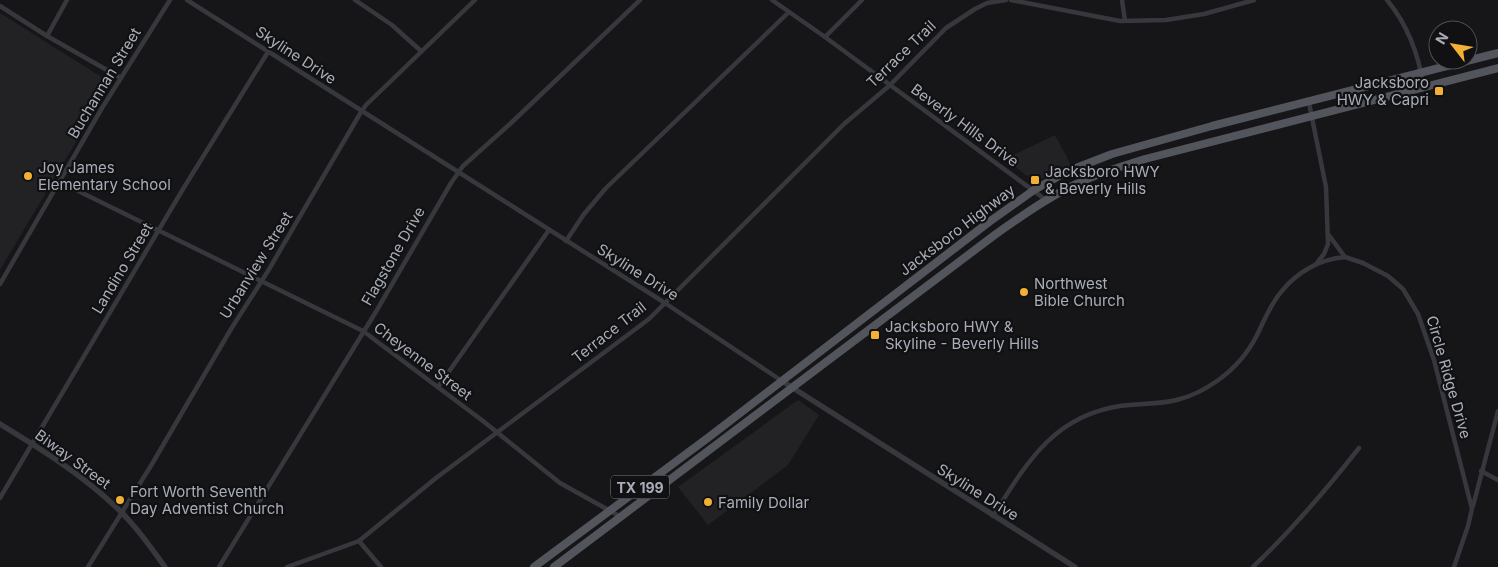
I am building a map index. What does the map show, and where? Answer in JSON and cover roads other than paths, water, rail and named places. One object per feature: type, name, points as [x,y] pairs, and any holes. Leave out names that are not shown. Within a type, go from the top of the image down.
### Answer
[{"type":"main road","name":"Jacksboro Highway","points":[[537,566],[914,279],[1034,190],[1068,171],[1112,154],[1212,126],[1498,53]]},
{"type":"main road","name":"Jacksboro Highway","points":[[554,567],[793,389],[996,234],[1046,200],[1096,175],[1145,159],[1498,68]]},
{"type":"main road","points":[[914,279],[922,291]]},
{"type":"street","points":[[47,36],[67,0]]},
{"type":"street","name":"Buchannan Street","points":[[0,282],[121,78],[170,0]]},
{"type":"street","name":"Skyline Drive","points":[[186,0],[665,303],[793,389],[1075,567]]},
{"type":"street","points":[[355,0],[392,25],[421,51]]},
{"type":"street","name":"Urbanview Street","points":[[88,567],[230,329],[262,280],[361,112],[475,0]]},
{"type":"street","name":"Flagstone Drive","points":[[219,567],[362,331],[377,310],[450,182],[640,0]]},
{"type":"street","name":"Beverly Hills Drive","points":[[772,0],[1046,200]]},
{"type":"street","points":[[825,37],[862,0]]},
{"type":"street","name":"Terrace Trail","points":[[287,567],[360,541],[436,478],[649,319],[844,124],[889,86],[946,28],[987,3],[1006,0]]},
{"type":"street","points":[[1015,0],[1125,21],[1176,18],[1204,14],[1254,0]]},
{"type":"street","points":[[1122,0],[1125,21]]},
{"type":"street","points":[[1387,0],[1412,38],[1422,73],[1424,88]]},
{"type":"street","points":[[0,6],[47,36],[121,78]]},
{"type":"street","points":[[566,241],[588,208],[606,188],[789,12]]},
{"type":"street","name":"Landino Street","points":[[0,498],[80,360],[268,52]]},
{"type":"street","points":[[1308,103],[1326,187],[1328,244],[1317,264]]},
{"type":"street","name":"Cheyenne Street","points":[[60,182],[362,331],[438,387],[560,482],[621,517]]},
{"type":"street","points":[[438,387],[549,230]]},
{"type":"street","points":[[1328,234],[1346,257]]},
{"type":"street","points":[[993,516],[1017,476],[1032,456],[1053,435],[1076,420],[1103,410],[1120,406],[1180,400],[1217,381],[1245,355],[1280,292],[1298,276],[1317,264],[1346,257]]},
{"type":"street","name":"Circle Ridge Drive","points":[[1346,257],[1364,263],[1388,276],[1403,289],[1418,314],[1434,360],[1472,509],[1454,567]]},
{"type":"street","points":[[1472,509],[1498,411]]},
{"type":"street","name":"Biway Street","points":[[0,424],[77,474],[121,513],[144,538],[165,567]]},
{"type":"street","points":[[1253,567],[1298,523],[1322,496],[1359,448]]},
{"type":"street","points":[[1481,471],[1498,480]]},
{"type":"street","points":[[360,541],[381,567]]},
{"type":"place","name":"Jacksboro HWY & Capri","points":[[1439,91]]},
{"type":"place","name":"Joy James Elementary School","points":[[28,176]]},
{"type":"place","name":"Jacksboro HWY & Beverly Hills","points":[[1035,180]]},
{"type":"place","name":"Northwest Bible Church","points":[[1024,292]]},
{"type":"place","name":"Jacksboro HWY & Skyline - Beverly Hills","points":[[875,335]]},
{"type":"place","name":"Fort Worth Seventh Day Adventist Church","points":[[120,500]]},
{"type":"place","name":"Family Dollar","points":[[708,502]]}]
